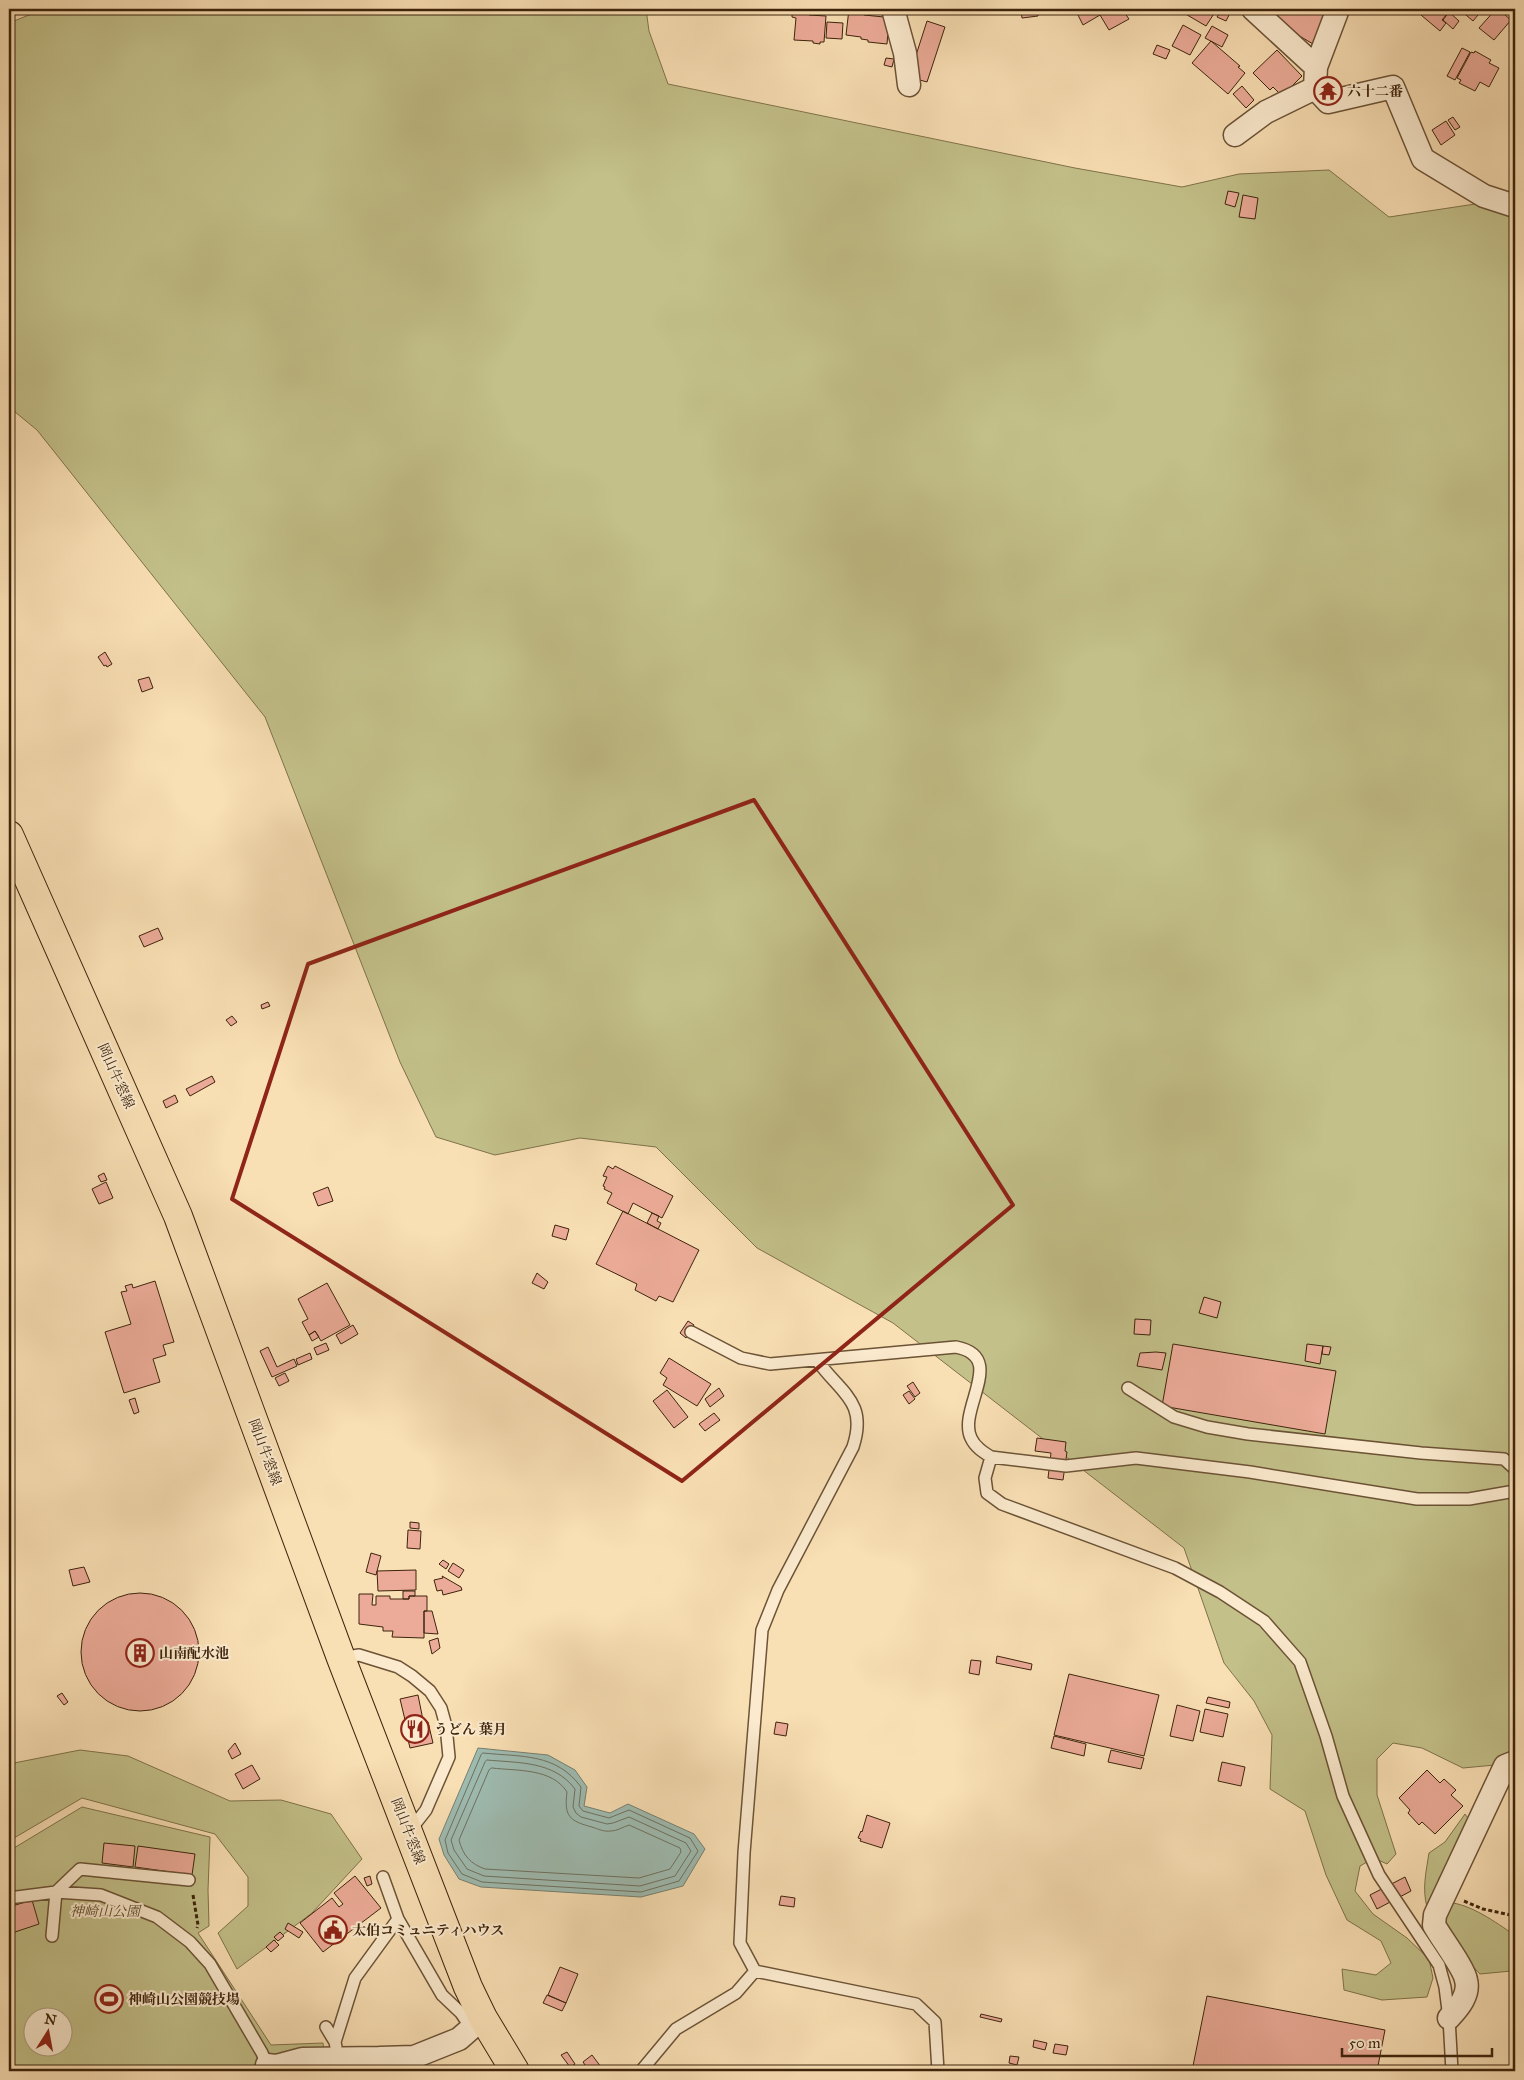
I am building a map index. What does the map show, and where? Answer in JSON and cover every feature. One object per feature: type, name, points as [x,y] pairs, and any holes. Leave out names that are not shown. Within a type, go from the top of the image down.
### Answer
[{"type":"main road","name":"岡山牛窓線","points":[[9,835],[178,1216],[341,1658],[468,1987],[477,2023],[515,2071]]},
{"type":"street","points":[[894,9],[905,53],[909,85]]},
{"type":"street","points":[[1253,9],[1315,78],[1328,102],[1393,87],[1423,159],[1484,196],[1515,206]]},
{"type":"street","points":[[1235,135],[1315,78],[1338,9]]},
{"type":"street","points":[[1449,2018],[1460,2006],[1466,1993],[1466,1980],[1434,1925],[1435,1915],[1505,1766],[1515,1762]]},
{"type":"street","points":[[266,2068],[302,2059],[337,2057],[388,2065],[459,2039],[477,2023]]},
{"type":"lane","points":[[691,1332],[741,1358],[770,1364],[956,1347],[969,1350],[978,1359],[980,1371],[970,1417],[971,1438],[980,1450],[991,1457],[1066,1466],[1136,1458],[1250,1472],[1417,1500],[1469,1499],[1515,1491]]},
{"type":"lane","points":[[755,1971],[740,1943],[744,1853],[762,1630],[778,1590],[853,1447],[858,1430],[857,1415],[849,1396],[817,1360]]},
{"type":"lane","points":[[1128,1388],[1174,1417],[1207,1427],[1248,1434],[1421,1453],[1504,1459],[1515,1469]]},
{"type":"lane","points":[[991,1457],[985,1478],[987,1492],[1002,1504],[1110,1542],[1175,1568],[1198,1580],[1264,1621],[1300,1662],[1326,1736],[1343,1796],[1380,1875],[1439,1965],[1445,1987],[1449,2018],[1452,2071]]},
{"type":"lane","points":[[341,1658],[359,1655],[398,1667],[430,1691],[441,1708],[446,1726],[448,1757],[426,1810],[415,1824],[407,1829]]},
{"type":"lane","points":[[52,1936],[56,1892],[80,1868],[189,1880]]},
{"type":"lane","points":[[383,1877],[398,1919],[442,1995],[461,2013],[477,2023]]},
{"type":"lane","points":[[9,1898],[56,1892],[101,1895],[157,1916],[190,1942],[210,1964],[262,2053],[266,2068]]},
{"type":"lane","points":[[337,2057],[355,1978],[398,1919]]},
{"type":"lane","points":[[641,2071],[676,2029],[736,1993],[755,1971]]},
{"type":"lane","points":[[755,1971],[916,2004],[935,2022],[938,2071]]},
{"type":"lane","points":[[326,2027],[337,2057]]},
{"type":"path","points":[[1445,1893],[1483,1909],[1515,1916]]},
{"type":"path","points":[[193,1895],[198,1924]]},
{"type":"highlighted area","points":[[754,800],[1013,1205],[682,1481],[232,1199],[308,964]]},
{"type":"green space","points":[[44,9],[646,9],[649,31],[668,84],[1075,168],[1182,187],[1239,174],[1329,170],[1389,217],[1515,198],[1515,1770],[1495,1765],[1463,1768],[1422,1748],[1393,1743],[1377,1759],[1377,1795],[1396,1854],[1387,1864],[1374,1858],[1360,1866],[1355,1891],[1373,1914],[1407,1938],[1429,1959],[1433,1978],[1427,1997],[1382,2000],[1344,1990],[1342,1969],[1376,1975],[1391,1963],[1381,1941],[1347,1920],[1326,1875],[1305,1811],[1270,1789],[1272,1735],[1254,1701],[1224,1663],[1184,1548],[893,1323],[757,1248],[656,1147],[580,1138],[495,1155],[436,1137],[400,1062],[265,717],[37,430],[9,407],[9,23]]},
{"type":"green space","points":[[80,1750],[128,1756],[230,1801],[281,1800],[331,1814],[362,1859],[312,1913],[237,1969],[218,1933],[248,1906],[248,1877],[215,1834],[82,1798],[9,1841],[9,1764]]},
{"type":"green space","name":"神崎山公園","points":[[82,1807],[210,1837],[209,1926],[198,1933],[271,2045],[323,2043],[326,2071],[9,2071],[9,1851]]},
{"type":"green space","points":[[1465,1814],[1472,1824],[1457,1856],[1439,1878],[1436,1896],[1444,1903],[1460,1905],[1479,1912],[1510,1932],[1511,1971],[1480,1974],[1442,1931],[1427,1907],[1425,1887],[1429,1853],[1445,1842]]},
{"type":"water","points":[[478,1748],[548,1755],[575,1770],[587,1787],[584,1806],[610,1813],[628,1804],[694,1834],[705,1849],[683,1886],[641,1897],[481,1887],[459,1879],[444,1855],[439,1839]]},
{"type":"building","points":[[849,9],[864,9],[864,15],[884,17],[888,32],[887,44],[868,42],[868,40],[861,39],[861,37],[846,35]]},
{"type":"building","points":[[1038,9],[1038,16],[1022,18],[1021,10]]},
{"type":"building","points":[[1075,9],[1122,9],[1129,19],[1109,30],[1100,15],[1083,25]]},
{"type":"building","points":[[1177,9],[1217,9],[1206,26]]},
{"type":"building","points":[[1222,9],[1232,9],[1226,21],[1217,17]]},
{"type":"building","points":[[1261,9],[1326,9],[1313,44],[1271,19]]},
{"type":"building","points":[[1425,9],[1451,9],[1442,20],[1446,23],[1440,31],[1421,15]]},
{"type":"building","points":[[1459,9],[1483,9],[1473,21]]},
{"type":"building","points":[[1496,9],[1511,20],[1494,40],[1479,28]]},
{"type":"building","points":[[792,11],[826,16],[824,42],[820,42],[820,44],[813,43],[813,41],[794,40],[796,18],[792,17]]},
{"type":"building","points":[[1449,12],[1459,21],[1453,29],[1443,20]]},
{"type":"building","points":[[927,21],[945,27],[927,82],[909,77]]},
{"type":"building","points":[[827,22],[843,23],[842,39],[826,38]]},
{"type":"building","points":[[1183,25],[1201,35],[1190,55],[1172,46]]},
{"type":"building","points":[[1212,26],[1228,35],[1222,47],[1205,38]]},
{"type":"building","points":[[1211,41],[1240,66],[1238,67],[1245,73],[1228,94],[1192,63]]},
{"type":"building","points":[[1157,45],[1170,50],[1166,59],[1153,54]]},
{"type":"building","points":[[1462,48],[1470,52],[1455,80],[1447,76]]},
{"type":"building","points":[[1277,50],[1302,76],[1282,96],[1273,87],[1270,90],[1253,73]]},
{"type":"building","points":[[1475,51],[1491,60],[1489,63],[1499,68],[1489,87],[1480,82],[1475,91],[1459,83],[1461,80],[1457,78],[1471,52],[1474,53]]},
{"type":"building","points":[[886,58],[894,59],[892,67],[884,65]]},
{"type":"building","points":[[1242,86],[1254,100],[1246,108],[1233,94]]},
{"type":"building","points":[[1453,117],[1460,127],[1455,130],[1448,120]]},
{"type":"building","points":[[1446,121],[1455,135],[1441,145],[1432,130]]},
{"type":"building","points":[[1228,191],[1239,193],[1235,207],[1225,204]]},
{"type":"building","points":[[1243,195],[1258,198],[1255,219],[1239,217]]},
{"type":"building","points":[[105,652],[112,664],[107,667],[106,665],[104,666],[98,657]]},
{"type":"building","points":[[149,677],[153,688],[142,692],[138,680]]},
{"type":"building","points":[[158,928],[163,939],[144,947],[139,936]]},
{"type":"building","points":[[268,1002],[270,1006],[262,1009],[261,1005]]},
{"type":"building","points":[[232,1016],[237,1022],[231,1026],[226,1020]]},
{"type":"building","points":[[212,1076],[215,1082],[190,1096],[186,1089]]},
{"type":"building","points":[[175,1095],[178,1102],[166,1108],[163,1101]]},
{"type":"building","points":[[608,1166],[613,1169],[615,1166],[673,1196],[662,1218],[633,1203],[628,1214],[607,1203],[612,1193],[604,1189],[605,1187],[603,1186],[607,1177],[603,1176]]},
{"type":"building","points":[[104,1173],[107,1180],[101,1182],[98,1176]]},
{"type":"building","points":[[106,1182],[113,1198],[99,1204],[92,1189]]},
{"type":"building","points":[[328,1187],[333,1201],[318,1206],[313,1193]]},
{"type":"building","points":[[623,1211],[699,1250],[673,1302],[659,1296],[656,1301],[635,1290],[637,1284],[596,1264]]},
{"type":"building","points":[[652,1213],[659,1216],[657,1221],[661,1223],[658,1229],[647,1223]]},
{"type":"building","points":[[555,1225],[569,1229],[566,1240],[552,1236]]},
{"type":"building","points":[[537,1273],[548,1282],[544,1289],[532,1283]]},
{"type":"building","points":[[155,1281],[174,1342],[163,1345],[166,1355],[153,1359],[160,1382],[124,1393],[105,1332],[131,1324],[121,1292],[127,1291],[125,1286],[132,1284],[133,1288]]},
{"type":"building","points":[[327,1283],[350,1325],[321,1341],[315,1331],[309,1335],[302,1322],[308,1319],[298,1299]]},
{"type":"building","points":[[1204,1297],[1221,1302],[1217,1318],[1199,1313]]},
{"type":"building","points":[[1135,1319],[1151,1320],[1150,1335],[1134,1334]]},
{"type":"building","points":[[688,1321],[694,1325],[686,1338],[680,1333]]},
{"type":"building","points":[[353,1325],[358,1334],[341,1344],[336,1335]]},
{"type":"building","points":[[315,1331],[319,1337],[312,1341],[309,1335]]},
{"type":"building","points":[[326,1343],[329,1350],[317,1355],[314,1348]]},
{"type":"building","points":[[1173,1344],[1336,1371],[1325,1434],[1162,1406]]},
{"type":"building","points":[[1307,1344],[1323,1346],[1320,1364],[1305,1361]]},
{"type":"building","points":[[1323,1346],[1331,1347],[1329,1355],[1322,1354]]},
{"type":"building","points":[[268,1347],[277,1367],[294,1359],[297,1366],[272,1377],[260,1351]]},
{"type":"building","points":[[310,1353],[312,1359],[298,1365],[296,1359]]},
{"type":"building","points":[[1140,1353],[1166,1353],[1162,1370],[1137,1366]]},
{"type":"building","points":[[669,1358],[711,1384],[697,1406],[663,1385],[667,1378],[660,1373]]},
{"type":"building","points":[[285,1373],[289,1381],[279,1386],[275,1378]]},
{"type":"building","points":[[913,1382],[920,1393],[915,1397],[907,1386]]},
{"type":"building","points":[[719,1388],[724,1396],[710,1407],[705,1399]]},
{"type":"building","points":[[667,1390],[688,1417],[674,1428],[653,1401]]},
{"type":"building","points":[[909,1391],[915,1399],[909,1404],[903,1395]]},
{"type":"building","points":[[135,1398],[139,1412],[134,1414],[129,1400]]},
{"type":"building","points":[[714,1413],[720,1420],[705,1431],[699,1424]]},
{"type":"building","points":[[1037,1438],[1066,1442],[1065,1451],[1067,1452],[1063,1480],[1048,1478],[1051,1453],[1035,1451]]},
{"type":"building","points":[[410,1522],[419,1523],[419,1529],[410,1528]]},
{"type":"building","points":[[408,1530],[421,1531],[420,1549],[407,1548]]},
{"type":"building","points":[[371,1553],[381,1556],[376,1575],[366,1572]]},
{"type":"building","points":[[443,1560],[449,1564],[446,1569],[439,1564]]},
{"type":"building","points":[[453,1563],[464,1570],[459,1578],[448,1571]]},
{"type":"building","points":[[84,1567],[90,1582],[73,1586],[69,1570]]},
{"type":"building","points":[[416,1570],[416,1590],[378,1591],[377,1571]]},
{"type":"building","points":[[442,1576],[461,1587],[462,1590],[443,1595],[442,1590],[437,1591],[434,1580],[443,1578]]},
{"type":"building","points":[[403,1591],[415,1591],[415,1596],[403,1599]]},
{"type":"building","name":"山南配水池","points":[[140,1593],[162,1598],[182,1610],[194,1630],[199,1652],[194,1674],[182,1694],[162,1706],[140,1711],[118,1706],[98,1694],[86,1674],[81,1652],[86,1630],[98,1610],[118,1598]]},
{"type":"building","points":[[359,1594],[373,1594],[372,1605],[376,1605],[376,1596],[390,1596],[390,1599],[409,1599],[409,1596],[427,1596],[427,1611],[424,1611],[424,1638],[392,1637],[393,1631],[383,1631],[383,1627],[359,1624]]},
{"type":"building","points":[[424,1611],[432,1611],[438,1634],[424,1633]]},
{"type":"building","points":[[438,1638],[440,1648],[432,1654],[429,1641]]},
{"type":"building","points":[[997,1656],[1032,1664],[1031,1670],[996,1663]]},
{"type":"building","points":[[971,1660],[981,1661],[979,1675],[969,1673]]},
{"type":"building","points":[[1069,1674],[1159,1695],[1144,1756],[1054,1735]]},
{"type":"building","points":[[62,1693],[68,1702],[64,1705],[57,1696]]},
{"type":"building","points":[[418,1695],[423,1720],[406,1724],[400,1699]]},
{"type":"building","points":[[1208,1697],[1230,1702],[1229,1708],[1206,1703]]},
{"type":"building","points":[[1177,1705],[1200,1711],[1193,1741],[1170,1736]]},
{"type":"building","points":[[1205,1709],[1228,1714],[1223,1737],[1200,1732]]},
{"type":"building","points":[[428,1722],[433,1743],[410,1748],[405,1727]]},
{"type":"building","points":[[776,1722],[788,1724],[786,1736],[774,1734]]},
{"type":"building","points":[[1054,1736],[1086,1744],[1084,1756],[1051,1748]]},
{"type":"building","points":[[235,1743],[241,1754],[232,1759],[228,1751]]},
{"type":"building","points":[[1111,1750],[1144,1758],[1141,1769],[1108,1762]]},
{"type":"building","points":[[1222,1762],[1245,1767],[1241,1786],[1218,1781]]},
{"type":"building","points":[[252,1765],[260,1779],[243,1789],[235,1774]]},
{"type":"building","points":[[1427,1770],[1440,1783],[1444,1779],[1456,1790],[1451,1795],[1463,1806],[1435,1834],[1422,1822],[1419,1825],[1408,1813],[1410,1810],[1399,1798]]},
{"type":"building","points":[[867,1815],[890,1823],[882,1848],[860,1841],[861,1839],[858,1838],[862,1832]]},
{"type":"building","points":[[104,1843],[135,1846],[133,1867],[102,1863]]},
{"type":"building","points":[[138,1846],[195,1854],[192,1875],[135,1867]]},
{"type":"building","points":[[355,1876],[381,1908],[323,1952],[300,1923],[332,1898],[339,1907],[343,1904],[334,1893]]},
{"type":"building","points":[[370,1876],[372,1884],[367,1886],[364,1878]]},
{"type":"building","points":[[1405,1877],[1411,1891],[1377,1909],[1370,1895]]},
{"type":"building","points":[[781,1896],[795,1898],[794,1907],[779,1905]]},
{"type":"building","points":[[32,1900],[39,1924],[9,1934],[9,1907]]},
{"type":"building","points":[[288,1923],[303,1932],[299,1938],[285,1929]]},
{"type":"building","points":[[280,1932],[284,1936],[278,1941],[274,1937]]},
{"type":"building","points":[[274,1940],[279,1945],[271,1952],[266,1947]]},
{"type":"building","points":[[560,1967],[578,1974],[566,2003],[548,1995]]},
{"type":"building","points":[[547,1995],[566,2003],[562,2011],[543,2003]]},
{"type":"building","points":[[1207,1996],[1385,2030],[1377,2071],[1192,2071]]},
{"type":"building","points":[[981,2014],[1002,2019],[1001,2022],[980,2017]]},
{"type":"building","points":[[1034,2040],[1047,2043],[1045,2050],[1033,2047]]},
{"type":"building","points":[[1055,2044],[1068,2046],[1066,2055],[1053,2053]]},
{"type":"building","points":[[567,2052],[575,2064],[570,2067],[561,2055]]},
{"type":"building","points":[[592,2055],[604,2071],[589,2071],[583,2062]]},
{"type":"building","points":[[1010,2056],[1019,2057],[1017,2065],[1009,2063]]},
{"type":"building","points":[[1029,2066],[1043,2069],[1043,2071],[1028,2071]]},
{"type":"place","name":"六十二番","points":[[1328,91]]},
{"type":"place","name":"山南配水池","points":[[140,1653]]},
{"type":"place","name":"うどん 葉月","points":[[415,1729]]},
{"type":"place","name":"太伯コミュニティハウス","points":[[333,1930]]},
{"type":"place","name":"神崎山公園競技場","points":[[109,1999]]}]
